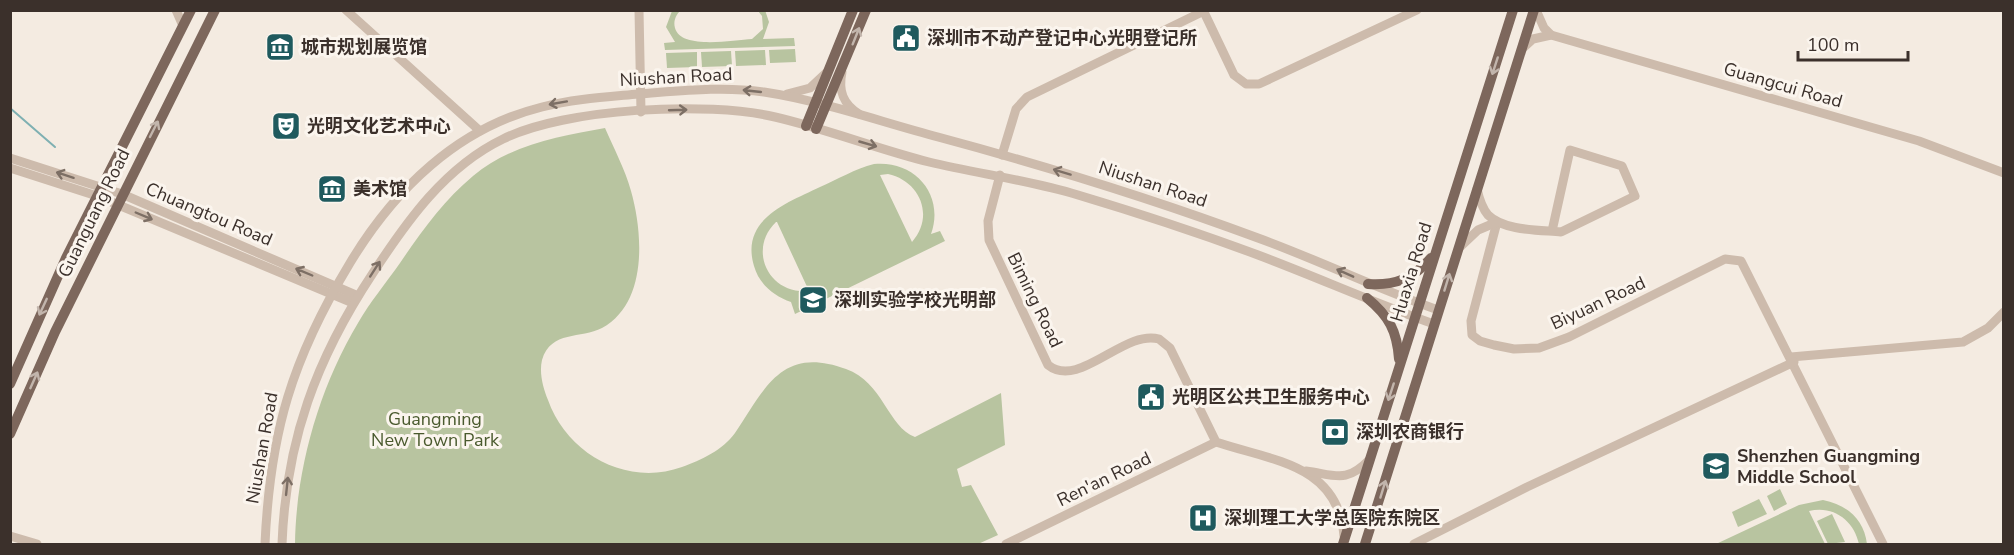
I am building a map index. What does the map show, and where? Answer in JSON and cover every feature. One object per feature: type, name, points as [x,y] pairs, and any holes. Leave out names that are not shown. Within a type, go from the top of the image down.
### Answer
[{"type":"main road","name":"Guanguang Road","points":[[10,384],[35,324],[191,10]]},
{"type":"main road","name":"Guanguang Road","points":[[10,434],[55,332],[119,199],[215,10]]},
{"type":"main road","points":[[811,127],[832,63],[853,10]]},
{"type":"main road","points":[[820,105],[843,67],[866,10]]},
{"type":"main road","name":"Huaxia Road","points":[[1344,542],[1513,10]]},
{"type":"main road","name":"Huaxia Road","points":[[1365,544],[1535,10]]},
{"type":"main road","points":[[1368,284],[1388,285],[1404,280],[1434,255]]},
{"type":"main road","points":[[1367,298],[1382,310],[1393,327],[1399,366]]},
{"type":"street","points":[[176,10],[183,26]]},
{"type":"street","points":[[346,10],[480,131]]},
{"type":"street","points":[[639,10],[641,112]]},
{"type":"street","points":[[1002,155],[1016,109],[1027,97],[1203,11],[1234,75],[1246,84],[1259,84],[1417,10]]},
{"type":"street","points":[[1521,51],[1533,39],[1551,35],[1538,20],[1535,10]]},
{"type":"street","name":"Guangcui Road","points":[[1551,35],[1919,141],[2004,173]]},
{"type":"street","points":[[774,94],[795,93],[810,88],[820,80],[832,63]]},
{"type":"street","points":[[843,67],[840,83],[843,98],[852,109],[867,118]]},
{"type":"street","name":"Niushan Road","points":[[265,544],[272,465],[280,419],[292,377],[334,290],[368,234],[393,201],[438,159],[480,131],[518,113],[543,106],[640,94],[726,89],[774,94],[1002,155],[1201,217],[1316,260],[1368,284],[1438,310]]},
{"type":"street","name":"Niushan Road","points":[[282,544],[288,474],[299,423],[321,364],[356,299],[415,212],[456,170],[481,151],[506,137],[551,123],[584,117],[641,112],[742,111],[811,127],[930,162],[1000,175],[1122,209],[1254,254],[1434,324]]},
{"type":"street","points":[[1477,189],[1486,213],[1497,222],[1552,231],[1566,230],[1635,196],[1622,166],[1570,150],[1552,231]]},
{"type":"street","name":"Chuangtou Road","points":[[10,158],[100,191],[356,299]]},
{"type":"street","name":"Chuangtou Road","points":[[10,168],[100,191]]},
{"type":"street","name":"Biming Road","points":[[1000,175],[988,221],[989,240],[1048,365],[1067,372],[1138,340],[1158,339],[1173,355],[1216,442]]},
{"type":"street","points":[[1457,250],[1478,230],[1497,222]]},
{"type":"street","name":"Biyuan Road","points":[[1497,222],[1471,321],[1472,335],[1480,341],[1514,349],[1539,348],[1569,337],[1725,259],[1734,258],[1741,261],[1747,268],[1883,544]]},
{"type":"street","points":[[1414,544],[1792,360],[1963,342],[1988,328],[2004,312]]},
{"type":"street","points":[[1216,442],[1301,470],[1345,477],[1358,470],[1370,459]]},
{"type":"street","name":"Ren'an Road","points":[[1006,544],[1216,442]]},
{"type":"street","points":[[1301,470],[1324,485],[1337,501],[1343,519],[1344,542]]},
{"type":"street","points":[[1370,530],[1374,544]]},
{"type":"street","points":[[10,536],[37,544]]},
{"type":"green space","points":[[765,10],[769,22],[763,39],[794,38],[795,46],[665,50],[664,43],[675,42],[666,27],[672,11],[680,11],[674,23],[679,35],[697,41],[721,42],[752,39],[763,29],[762,16],[758,11]]},
{"type":"green space","points":[[795,49],[796,62],[770,63],[769,50]]},
{"type":"green space","points":[[765,50],[766,65],[736,66],[735,51]]},
{"type":"green space","points":[[731,51],[732,66],[702,67],[701,52]]},
{"type":"green space","points":[[697,52],[697,67],[667,68],[666,53]]},
{"type":"green space","name":"Guangming New Town Park","points":[[605,128],[631,191],[638,227],[638,266],[635,285],[628,302],[617,317],[602,328],[559,340],[546,350],[541,365],[543,385],[557,419],[569,436],[601,461],[620,469],[641,473],[661,472],[682,467],[704,458],[724,445],[735,433],[766,387],[790,367],[805,363],[824,363],[858,375],[869,384],[898,424],[915,437],[1001,393],[1005,445],[957,469],[962,487],[971,485],[998,535],[978,544],[295,544],[296,516],[305,458],[321,402],[332,374],[363,315],[425,228],[462,185],[487,165],[536,143]]},
{"type":"green space","points":[[889,164],[914,174],[930,194],[934,206],[931,234],[940,231],[945,241],[795,314],[791,302],[768,288],[756,272],[751,250],[754,236],[769,215],[781,207],[867,166]],"holes":[[[888,174],[908,184],[921,201],[922,221],[919,232],[912,242],[880,175]],[[777,222],[809,291],[783,286],[773,278],[767,268],[763,257],[763,245],[767,233]]]},
{"type":"green space","points":[[1780,489],[1787,504],[1774,511],[1767,496]]},
{"type":"green space","points":[[1759,499],[1767,514],[1738,527],[1732,512]]},
{"type":"green space","points":[[1823,500],[1840,506],[1853,515],[1862,528],[1867,544],[1859,544],[1853,528],[1841,517],[1827,510],[1818,510],[1809,511],[1825,544],[1716,544],[1799,505]]},
{"type":"green space","points":[[1832,514],[1845,542],[1828,544],[1817,521]]},
{"type":"waterway","points":[[10,108],[55,147]]},
{"type":"place","name":"深圳市不动产登记中心光明登记所","points":[[906,38]]},
{"type":"place","name":"城市规划展览馆","points":[[280,47]]},
{"type":"place","name":"光明文化艺术中心","points":[[286,126]]},
{"type":"place","name":"美术馆","points":[[332,189]]},
{"type":"place","name":"深圳实验学校光明部","points":[[813,300]]},
{"type":"place","name":"光明区公共卫生服务中心","points":[[1151,397]]},
{"type":"place","name":"深圳农商银行","points":[[1335,432]]},
{"type":"place","name":"Shenzhen Guangming Middle School","points":[[1716,466]]},
{"type":"place","name":"深圳理工大学总医院东院区","points":[[1203,518]]}]
